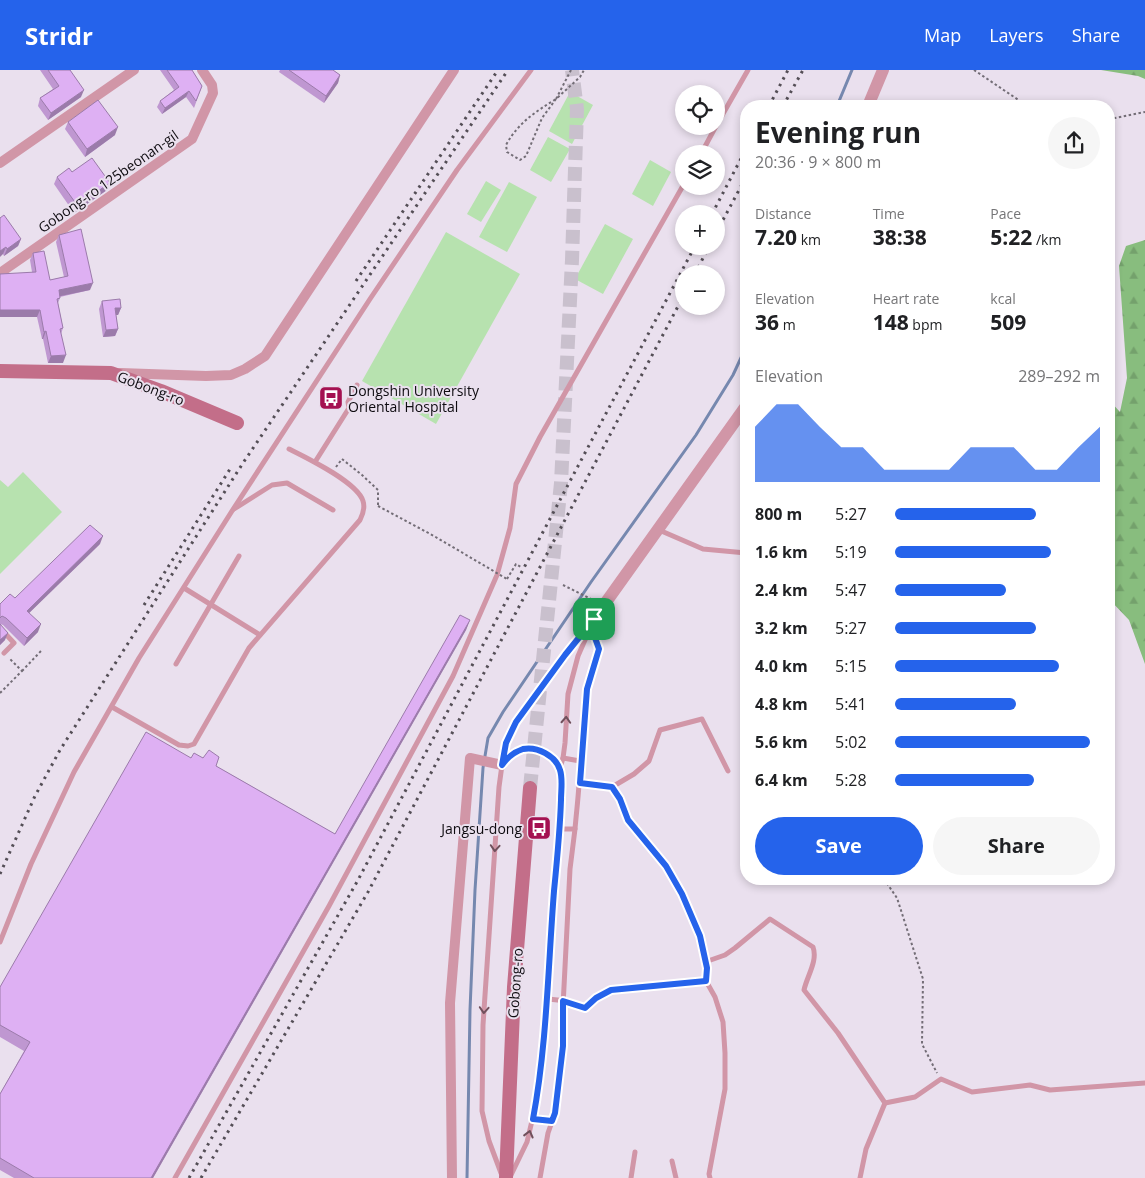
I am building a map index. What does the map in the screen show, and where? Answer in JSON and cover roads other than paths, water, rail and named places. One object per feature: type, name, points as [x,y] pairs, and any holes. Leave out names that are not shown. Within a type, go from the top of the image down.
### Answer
[{"type":"main road","name":"Gobong-ro","points":[[0,370],[111,373],[161,391],[238,424]]},
{"type":"main road","name":"Gobong-ro","points":[[506,1178],[514,987],[530,788]]},
{"type":"street","points":[[0,163],[134,70]]},
{"type":"street","name":"Gobong-ro 125beonan-gil","points":[[0,273],[192,140],[213,93],[212,85],[202,70]]},
{"type":"street","points":[[111,373],[231,375],[245,369],[265,356],[454,70]]},
{"type":"street","points":[[870,100],[883,70]]},
{"type":"street","points":[[594,619],[740,414]]},
{"type":"street","points":[[452,1178],[450,1003],[470,758],[498,764]]},
{"type":"lane","points":[[0,942],[31,864],[74,772],[139,658],[232,511],[457,170],[531,70]]},
{"type":"lane","points":[[725,110],[748,70]]},
{"type":"lane","points":[[175,1178],[329,906],[453,676],[497,575],[510,528],[516,484],[540,437],[678,195]]},
{"type":"lane","points":[[315,462],[349,408],[348,402],[358,385]]},
{"type":"lane","points":[[112,706],[179,745],[188,746],[197,741],[249,648],[360,520],[364,507],[357,490],[315,462],[289,449]]},
{"type":"lane","points":[[232,511],[272,485],[287,483],[333,510]]},
{"type":"lane","points":[[658,529],[703,549],[740,552]]},
{"type":"lane","points":[[176,664],[239,556]]},
{"type":"lane","points":[[184,588],[260,635]]},
{"type":"lane","points":[[506,1178],[527,1142],[533,1119],[543,1054],[548,999],[560,829],[562,779],[560,768],[563,758],[568,694],[578,656],[594,619]]},
{"type":"lane","points":[[540,1178],[543,1154],[555,1113],[563,1046],[563,1001],[570,869],[580,783],[580,761],[587,689],[599,649],[594,635],[594,619]]},
{"type":"lane","points":[[506,1178],[489,1141],[482,1111],[483,1025],[498,797],[498,764],[516,722],[594,619]]},
{"type":"lane","points":[[0,628],[14,643],[4,653]]},
{"type":"lane","points":[[580,783],[612,787],[634,774],[649,761],[660,730],[702,719],[728,771]]},
{"type":"lane","points":[[498,764],[524,749],[542,751],[551,757],[560,768]]},
{"type":"lane","points":[[563,758],[580,761]]},
{"type":"lane","points":[[612,787],[620,799],[628,820],[666,866],[682,894],[700,936],[705,962],[706,981],[715,997],[723,1022],[725,1053],[724,1089],[709,1174],[710,1178]]},
{"type":"lane","points":[[560,829],[575,829]]},
{"type":"lane","points":[[705,962],[725,955],[770,919],[808,942],[813,946],[815,952],[804,990],[838,1033],[885,1103]]},
{"type":"lane","points":[[548,999],[563,1001],[585,1008],[596,998],[611,990],[706,981]]},
{"type":"lane","points":[[885,1103],[915,1097],[941,1079],[972,1092],[1030,1085],[1050,1090],[1145,1082]]},
{"type":"lane","points":[[860,1178],[866,1149],[885,1103]]},
{"type":"lane","points":[[533,1119],[552,1121]]},
{"type":"lane","points":[[631,1178],[635,1152]]},
{"type":"lane","points":[[672,1162],[676,1178]]},
{"type":"waterway","points":[[840,100],[852,70]]},
{"type":"waterway","points":[[467,1178],[470,1010],[475,890],[483,768],[488,738],[503,712],[591,582],[696,435],[733,375],[740,360]]},
{"type":"tunnel","points":[[530,788],[561,483],[577,109],[572,70]]},
{"type":"railway","points":[[356,281],[498,70]]},
{"type":"railway","points":[[0,874],[35,796],[60,750],[243,463],[508,70]]},
{"type":"railway","points":[[772,100],[788,70]]},
{"type":"railway","points":[[786,100],[803,70]]},
{"type":"railway","points":[[717,205],[740,160]]},
{"type":"railway","points":[[725,216],[740,188]]},
{"type":"railway","points":[[189,1178],[358,880],[690,255]]},
{"type":"railway","points":[[700,265],[704,255]]},
{"type":"railway","points":[[201,1178],[368,892],[675,312]]},
{"type":"railway","points":[[144,605],[232,466]]},
{"type":"place","name":"Dongshin University Oriental Hospital","points":[[331,398]]},
{"type":"place","name":"Jangsu-dong","points":[[539,828]]}]
